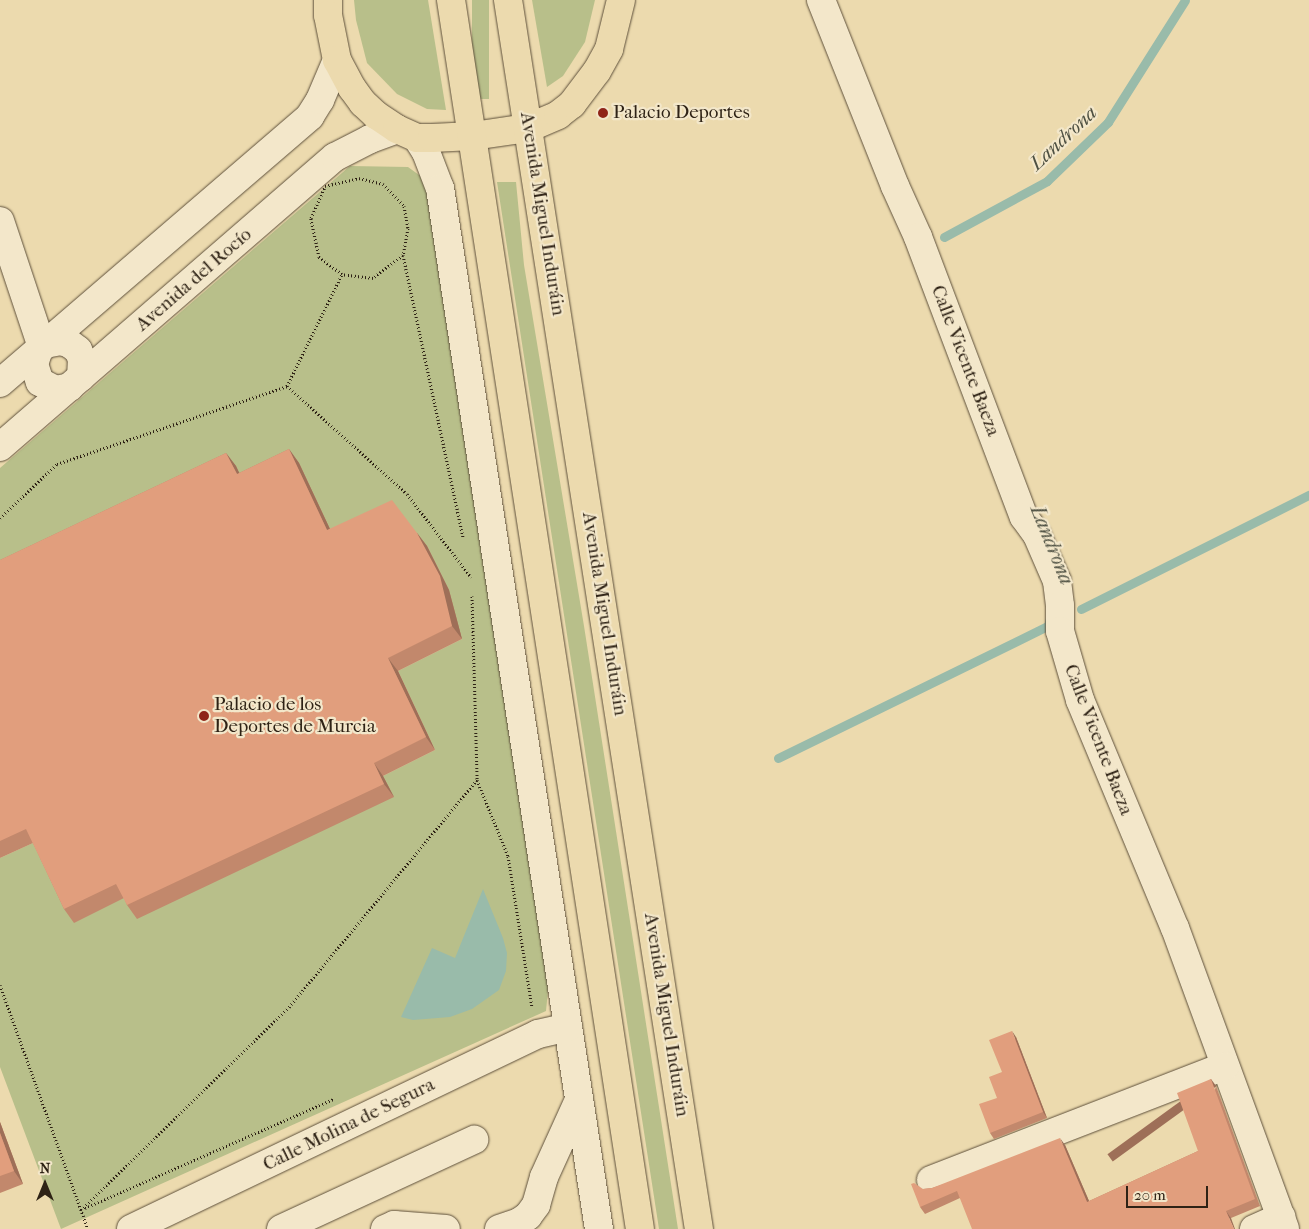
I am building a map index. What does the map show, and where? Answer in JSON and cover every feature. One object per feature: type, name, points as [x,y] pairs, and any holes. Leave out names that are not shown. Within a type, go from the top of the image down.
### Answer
[{"type":"main road","points":[[328,0],[332,38],[337,60],[362,103],[376,115],[407,133],[473,136],[528,128],[558,115],[572,104],[598,71],[609,49],[621,0]]},
{"type":"main road","points":[[451,0],[640,1229]]},
{"type":"main road","name":"Avenida Miguel Induráin","points":[[508,0],[699,1229]]},
{"type":"street","name":"Calle Vicente Baeza","points":[[821,0],[895,186],[918,236],[1024,517],[1037,535],[1057,581],[1060,631],[1080,700],[1175,928],[1283,1223]]},
{"type":"street","points":[[0,383],[310,116],[320,100],[337,60]]},
{"type":"street","points":[[407,133],[426,152],[440,188],[599,1229]]},
{"type":"street","name":"Avenida del Rocío","points":[[0,447],[335,157],[370,139],[407,133]]},
{"type":"street","points":[[0,221],[42,347],[34,364],[40,382],[56,390],[76,382],[82,360],[78,350],[70,344],[61,341],[42,347]]},
{"type":"street","name":"Calle Molina de Segura","points":[[131,1229],[538,1034],[568,1027]]},
{"type":"street","points":[[931,1180],[1226,1066]]},
{"type":"street","points":[[499,1229],[519,1222],[528,1216],[536,1204],[544,1177],[580,1100]]},
{"type":"street","points":[[281,1229],[474,1140]]},
{"type":"street","points":[[1254,1229],[1283,1223]]},
{"type":"street","points":[[385,1229],[394,1224],[446,1229]]},
{"type":"path","points":[[403,255],[373,278],[342,274],[319,257],[311,218],[325,186],[359,178],[383,184],[404,206],[408,228],[403,255],[464,540]]},
{"type":"path","points":[[0,518],[57,464],[286,386],[342,274]]},
{"type":"path","points":[[286,386],[407,494],[472,578],[470,568]]},
{"type":"path","points":[[472,588],[477,780],[508,856],[533,1010]]},
{"type":"path","points":[[82,1210],[289,1007],[477,780]]},
{"type":"path","points":[[0,986],[88,1229]]},
{"type":"path","points":[[82,1210],[334,1098]]},
{"type":"green space","points":[[354,0],[428,0],[446,110],[427,109],[397,94],[367,63],[356,20]]},
{"type":"green space","points":[[472,0],[489,0],[489,99],[472,99]]},
{"type":"green space","points":[[532,0],[595,0],[585,42],[563,76],[547,87]]},
{"type":"green space","points":[[350,166],[408,167],[426,180],[549,980],[546,1011],[61,1229],[0,1067],[0,858],[35,842],[125,898],[383,776],[435,750],[398,671],[462,639],[337,544],[0,578],[0,468]]},
{"type":"green space","points":[[497,182],[516,182],[524,265],[584,626],[678,1229],[659,1229]]},
{"type":"shaded area","points":[[483,889],[503,938],[507,953],[506,971],[499,990],[472,1009],[450,1017],[413,1020],[401,1017],[432,948],[455,958]]},
{"type":"building","points":[[289,449],[327,530],[392,500],[417,533],[440,576],[452,626],[388,658],[426,737],[374,763],[384,784],[127,905],[116,884],[64,909],[26,829],[0,841],[0,560],[226,453],[237,474]]},
{"type":"building","points":[[1012,1031],[1043,1112],[990,1133],[979,1104],[997,1098],[989,1077],[1002,1072],[989,1040]]},
{"type":"building","points":[[1211,1079],[1255,1199],[1226,1211],[1234,1229],[972,1229],[957,1191],[920,1207],[911,1184],[914,1183],[923,1189],[932,1188],[1060,1138],[1087,1202],[1198,1151],[1177,1093]]},
{"type":"building","points":[[0,1133],[14,1171],[0,1176]]},
{"type":"waterway","name":"Landrona","points":[[944,237],[1047,181],[1108,122],[1185,0]]},
{"type":"waterway","name":"Landrona","points":[[1081,609],[1309,495]]},
{"type":"waterway","name":"Landrona","points":[[778,758],[1048,626],[1050,618]]},
{"type":"place","name":"Palacio Deportes","points":[[603,113]]},
{"type":"place","name":"Palacio de los Deportes de Murcia","points":[[204,716]]}]
